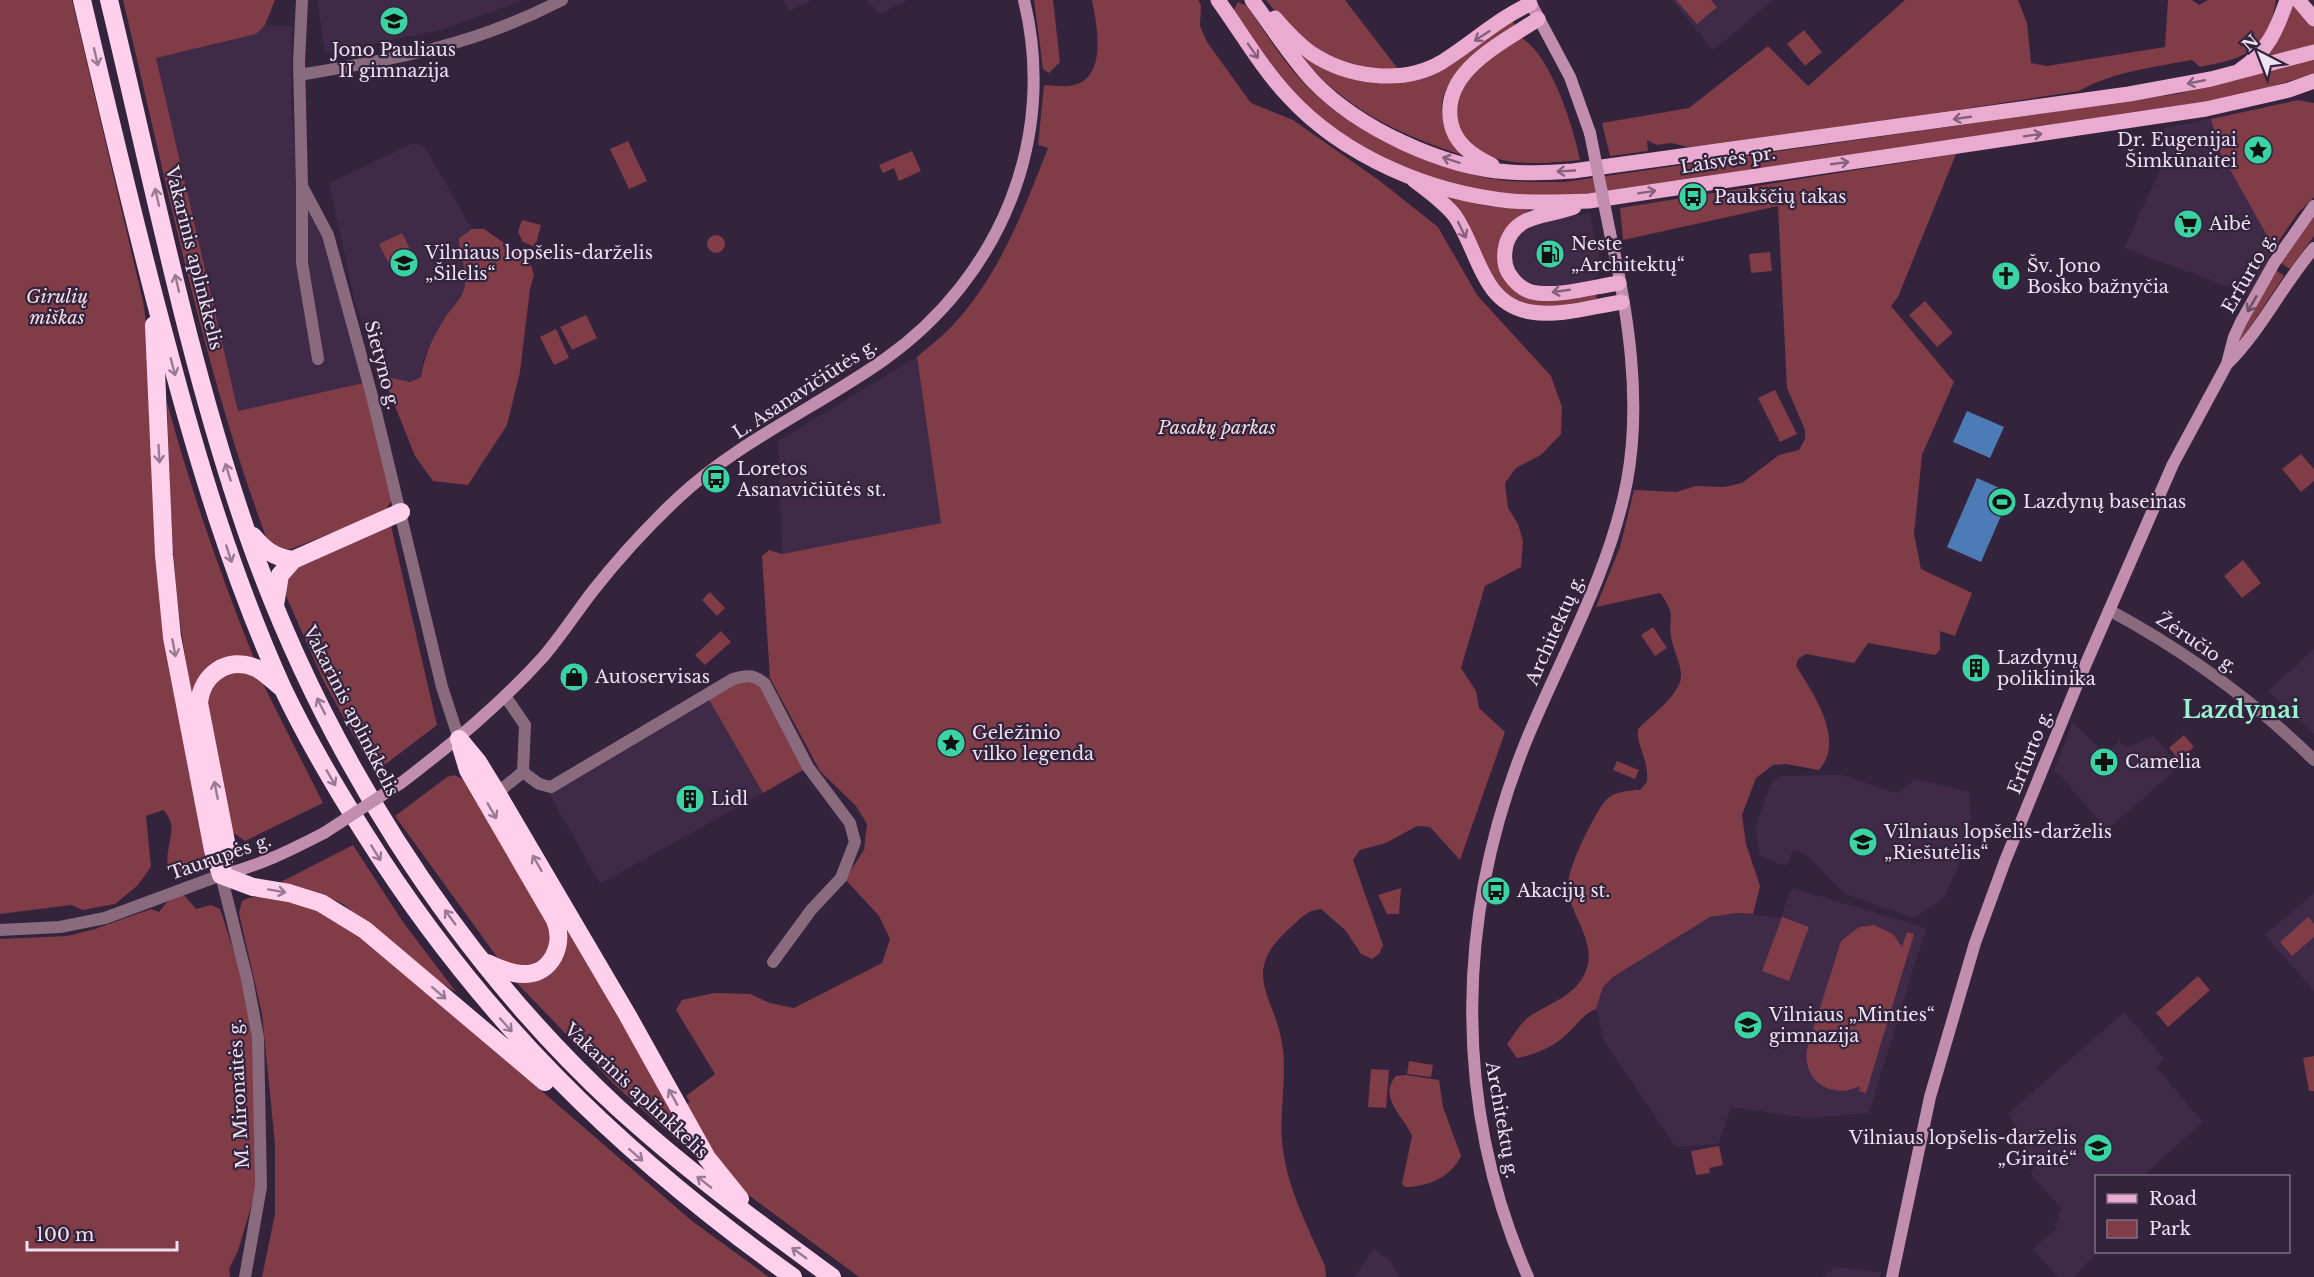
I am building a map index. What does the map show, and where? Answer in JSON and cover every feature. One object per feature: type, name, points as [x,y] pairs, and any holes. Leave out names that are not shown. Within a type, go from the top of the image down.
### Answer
[{"type":"highway","points":[[82,0],[152,290],[198,460],[233,567],[284,689],[334,785],[404,896],[477,992],[544,1068],[593,1115],[687,1198],[792,1277]]},
{"type":"highway","name":"Vakarinis aplinkkelis","points":[[109,0],[184,312],[245,528],[300,665],[347,758],[424,881],[535,1023],[614,1104],[699,1178],[832,1277]]},
{"type":"highway","points":[[152,290],[164,555],[172,637],[213,850],[221,875]]},
{"type":"highway","points":[[275,607],[280,575],[293,560],[401,512]]},
{"type":"highway","points":[[245,528],[267,552],[278,558],[293,560]]},
{"type":"highway","points":[[221,875],[227,847],[199,703],[203,685],[220,669],[236,664],[259,669],[284,689]]},
{"type":"highway","points":[[459,739],[478,762],[497,793],[628,1016],[707,1158],[767,1230]]},
{"type":"highway","points":[[459,739],[468,770],[555,920],[559,934],[555,956],[537,972],[520,974],[506,972],[486,963]]},
{"type":"highway","points":[[221,875],[253,887],[307,897],[337,910],[365,930],[547,1084],[593,1115]]},
{"type":"main road","name":"Laisvės pr.","points":[[1218,0],[1274,80],[1304,112],[1346,145],[1407,174],[1467,193],[1511,201],[1589,201],[2130,122],[2230,105],[2314,81]]},
{"type":"main road","name":"Laisvės pr.","points":[[1252,0],[1295,61],[1315,83],[1359,118],[1425,151],[1464,165],[1508,172],[1573,171],[1770,146],[2129,94],[2234,74],[2314,52]]},
{"type":"main road","points":[[1258,0],[1296,41],[1312,54],[1346,70],[1392,76],[1439,63],[1530,2]]},
{"type":"main road","points":[[2234,74],[2251,63],[2272,38],[2287,0]]},
{"type":"main road","points":[[2298,0],[2314,19]]},
{"type":"main road","points":[[1508,172],[1467,150],[1456,138],[1451,126],[1450,101],[1462,75],[1538,19]]},
{"type":"main road","points":[[2289,90],[2314,95]]},
{"type":"main road","points":[[1407,174],[1454,216],[1489,285],[1509,304],[1533,313],[1548,313],[1622,302]]},
{"type":"main road","points":[[1589,201],[1564,210],[1529,218],[1520,223],[1513,230],[1505,250],[1507,270],[1520,286],[1535,293],[1619,283]]},
{"type":"street","name":"Sietyno g.","points":[[302,0],[299,75],[302,186],[328,235],[401,512],[442,687],[459,739]]},
{"type":"street","points":[[299,75],[437,50],[497,30],[562,0]]},
{"type":"street","name":"L. Asanavičiūtės g.","points":[[459,739],[546,653],[637,537],[685,491],[730,458],[911,340],[938,315],[973,272],[1006,215],[1027,146],[1033,80],[1032,46],[1023,0]]},
{"type":"street","name":"Architektų g.","points":[[1528,1277],[1496,1191],[1481,1128],[1472,1054],[1473,951],[1484,872],[1507,790],[1606,559],[1619,516],[1628,478],[1632,401],[1632,366],[1622,302],[1590,133],[1570,77],[1530,2]]},
{"type":"street","points":[[302,186],[302,263],[318,359]]},
{"type":"street","name":"Erfurto g.","points":[[1892,1277],[1924,1121],[1975,943],[2005,861],[2109,610],[2173,464],[2227,363],[2234,337],[2274,263],[2314,206]]},
{"type":"street","name":"Erfurto g.","points":[[2227,363],[2238,352],[2290,275],[2314,248]]},
{"type":"street","name":"Žėručio g.","points":[[2109,610],[2179,650],[2214,674],[2314,760]]},
{"type":"street","points":[[523,772],[539,784],[551,787],[733,679],[751,675],[759,679],[765,684],[808,767],[850,824],[855,842],[841,878],[816,904],[773,962]]},
{"type":"street","points":[[497,793],[523,772],[525,725],[505,696]]},
{"type":"street","name":"Taurupės g.","points":[[0,930],[60,927],[105,918],[221,875],[246,869],[324,833],[401,783],[459,739]]},
{"type":"street","name":"M. Mironaitės g.","points":[[221,875],[247,979],[258,1037],[261,1187],[245,1277]]},
{"type":"shaded area","name":"Jono Pauliaus II gimnazija","points":[[317,0],[523,0],[442,30],[325,53]]},
{"type":"shaded area","points":[[783,0],[812,0],[789,11]]},
{"type":"shaded area","points":[[866,0],[908,0],[879,14]]},
{"type":"shaded area","points":[[1672,0],[1773,0],[1713,50]]},
{"type":"shaded area","points":[[265,25],[292,26],[291,104],[296,160],[325,243],[363,383],[238,411],[156,58],[256,34]]},
{"type":"shaded area","points":[[2211,119],[2220,152],[2274,248],[2251,295],[2124,248],[2165,159],[2164,128]]},
{"type":"shaded area","name":"Vilniaus lopšelis-darželis „Šilelis“","points":[[414,143],[424,146],[472,229],[459,238],[459,251],[466,274],[464,290],[441,323],[423,361],[421,377],[410,382],[383,376],[355,303],[329,183]]},
{"type":"shaded area","points":[[1590,213],[1602,270],[1593,282],[1552,288],[1528,285],[1514,274],[1509,255],[1518,232],[1540,221]]},
{"type":"shaded area","points":[[917,357],[941,523],[782,554],[778,441]]},
{"type":"shaded area","points":[[2314,649],[2314,734],[2268,691]]},
{"type":"shaded area","points":[[708,698],[763,793],[600,884],[549,793]]},
{"type":"shaded area","points":[[2073,722],[2105,754],[2120,741],[2126,747],[2153,736],[2180,766],[2107,830],[2059,774],[2053,773]]},
{"type":"shaded area","name":"Vilniaus lopšelis-darželis „Riešutėlis“","points":[[1841,775],[1897,793],[1916,779],[1969,792],[1972,834],[1945,897],[1915,918],[1845,894],[1807,855],[1794,850],[1786,866],[1760,856],[1755,828],[1771,783],[1780,776]]},
{"type":"shaded area","name":"Vilniaus „Minties“ gimnazija","points":[[1792,888],[1926,928],[1869,1113],[1806,1118],[1731,1107],[1719,1144],[1676,1147],[1604,1041],[1596,1009],[1603,987],[1613,977],[1710,917],[1737,913],[1780,918]]},
{"type":"shaded area","points":[[2314,893],[2314,991],[2265,935]]},
{"type":"shaded area","name":"Vilniaus lopšelis-darželis „Giraitė“","points":[[2124,1012],[2165,1059],[2156,1067],[2203,1122],[2144,1175],[2095,1175],[2095,1253],[2097,1253],[2074,1277],[2058,1277],[2033,1249],[2057,1228],[2054,1224],[2059,1219],[2057,1216],[2062,1210],[2030,1173],[2033,1170],[2009,1113]]},
{"type":"shaded area","points":[[1374,1249],[1391,1261],[1399,1277],[1354,1277]]},
{"type":"shaded area","points":[[1835,1267],[1881,1272],[1880,1277],[1823,1277]]},
{"type":"green space","name":"Girulių miškas","points":[[0,0],[72,0],[143,301],[149,343],[156,439],[207,856],[202,867],[193,871],[180,873],[168,866],[171,823],[163,810],[146,816],[151,867],[137,886],[115,904],[83,910],[71,905],[0,914]]},
{"type":"green space","points":[[123,0],[275,0],[265,25],[256,34],[156,58],[238,411],[363,383],[392,500],[385,511],[291,549],[283,549],[266,537],[243,472],[204,338]]},
{"type":"green space","points":[[1034,0],[1053,0],[1060,62],[1049,73],[1043,69]]},
{"type":"green space","name":"Pasakų parkas","points":[[1092,0],[1198,0],[1201,5],[1200,26],[1207,42],[1251,103],[1293,120],[1380,181],[1438,227],[1477,295],[1551,376],[1562,407],[1561,434],[1541,455],[1516,468],[1505,483],[1508,508],[1518,524],[1523,541],[1521,567],[1485,586],[1461,668],[1476,691],[1479,708],[1505,732],[1460,860],[1430,827],[1417,826],[1386,843],[1360,850],[1353,860],[1383,945],[1379,954],[1372,959],[1361,954],[1346,931],[1321,909],[1312,911],[1301,918],[1275,943],[1263,971],[1264,984],[1278,1026],[1284,1056],[1282,1136],[1289,1179],[1325,1266],[1326,1277],[859,1277],[735,1185],[684,1106],[690,1102],[686,1096],[715,1074],[676,1010],[682,1000],[714,993],[750,994],[770,1003],[794,1008],[882,963],[890,939],[879,916],[845,879],[864,850],[867,824],[856,806],[820,771],[770,678],[762,556],[769,550],[782,554],[941,523],[917,357],[948,330],[969,307],[1008,242],[1048,148],[1038,145],[1044,85],[1068,86],[1081,82],[1090,75],[1097,51]]},
{"type":"green space","points":[[1266,0],[1345,0],[1398,69],[1356,66],[1323,53],[1294,31]]},
{"type":"green space","points":[[1676,0],[1711,0],[1717,7],[1697,24]]},
{"type":"green space","points":[[1905,0],[2018,0],[2027,23],[2031,63],[2047,66],[2165,47],[2168,0],[2192,0],[2199,5],[2208,0],[2276,0],[2267,31],[2260,42],[2242,56],[2216,64],[2200,67],[2192,60],[2119,75],[2079,91],[1748,142],[1688,147],[1671,143],[1657,145],[1647,140],[1648,151],[1610,156],[1602,123],[1689,108],[1768,46],[1808,86]]},
{"type":"green space","points":[[1238,2],[1247,6],[1278,51],[1304,83],[1329,106],[1367,132],[1410,153],[1453,169],[1485,178],[1519,182],[1564,182],[2177,94],[2314,59],[2314,74],[2233,98],[1565,197],[1516,195],[1487,192],[1427,178],[1398,166],[1343,134],[1295,94],[1274,71],[1233,11]]},
{"type":"green space","points":[[2292,3],[2314,27],[2314,45],[2266,59],[2282,33]]},
{"type":"green space","points":[[1512,21],[1515,25],[1481,51],[1452,79],[1444,95],[1442,112],[1447,132],[1462,155],[1415,138],[1372,116],[1333,89],[1298,53],[1322,68],[1388,82]]},
{"type":"green space","points":[[1804,30],[1822,52],[1805,66],[1787,44]]},
{"type":"green space","points":[[1520,37],[1531,46],[1551,74],[1566,111],[1580,160],[1546,163],[1507,161],[1490,157],[1475,149],[1464,137],[1458,120],[1457,102],[1464,83],[1478,68]]},
{"type":"green space","points":[[2298,100],[2314,103],[2314,197],[2298,213],[2274,248],[2220,152],[2211,119]]},
{"type":"green space","points":[[628,141],[647,181],[629,189],[610,149]]},
{"type":"green space","points":[[912,151],[921,171],[899,181],[894,168],[883,173],[879,165]]},
{"type":"green space","points":[[1956,154],[1898,297],[1891,306],[1954,382],[1922,455],[1914,534],[1921,569],[1972,593],[1955,636],[1940,631],[1940,650],[1935,655],[1868,643],[1854,663],[1806,654],[1798,659],[1796,666],[1811,689],[1824,717],[1829,745],[1826,758],[1819,770],[1786,764],[1773,765],[1756,778],[1742,815],[1746,844],[1760,886],[1753,914],[1737,913],[1710,917],[1613,977],[1603,987],[1596,1009],[1584,1016],[1557,1042],[1538,1052],[1517,1058],[1507,1044],[1521,1025],[1530,1016],[1567,994],[1584,975],[1589,952],[1570,899],[1568,888],[1571,869],[1588,829],[1606,800],[1617,793],[1640,790],[1647,782],[1638,729],[1665,704],[1680,682],[1680,669],[1671,637],[1671,615],[1660,593],[1596,607],[1620,547],[1634,490],[1676,492],[1696,486],[1724,487],[1742,483],[1779,455],[1799,450],[1805,439],[1805,430],[1787,388],[1778,206],[1623,240],[1620,208]]},
{"type":"green space","points":[[1447,197],[1486,206],[1529,210],[1509,225],[1498,246],[1509,283],[1596,294],[1597,300],[1548,307],[1519,303],[1500,290]]},
{"type":"green space","points":[[2314,216],[2314,236],[2290,269],[2281,263]]},
{"type":"green space","points":[[522,220],[541,225],[535,247],[523,242],[518,232]]},
{"type":"green space","points":[[472,229],[484,229],[518,253],[531,265],[534,275],[530,289],[520,372],[507,425],[468,485],[433,481],[415,456],[383,376],[410,382],[421,377],[424,361],[434,338],[464,289],[465,276],[459,238]]},
{"type":"green space","points":[[402,233],[411,251],[388,262],[379,244]]},
{"type":"green space","points":[[716,235],[722,238],[725,244],[722,250],[716,253],[710,250],[707,244],[710,238]]},
{"type":"green space","points":[[1770,252],[1772,271],[1751,273],[1749,254]]},
{"type":"green space","points":[[2276,270],[2284,276],[2230,356]]},
{"type":"green space","points":[[1925,301],[1953,333],[1937,347],[1909,315]]},
{"type":"green space","points":[[586,315],[597,338],[572,350],[560,327]]},
{"type":"green space","points":[[556,329],[569,358],[554,365],[540,337]]},
{"type":"green space","points":[[1775,390],[1797,434],[1780,442],[1758,398]]},
{"type":"green space","points":[[167,402],[207,533],[255,661],[246,658],[193,699],[176,588]]},
{"type":"green space","points":[[2301,454],[2314,469],[2314,481],[2301,492],[2282,469]]},
{"type":"green space","points":[[391,526],[437,725],[374,773],[323,680],[283,589],[288,572]]},
{"type":"green space","points":[[2243,560],[2261,583],[2242,598],[2224,576]]},
{"type":"green space","points":[[710,592],[725,608],[717,616],[702,600]]},
{"type":"green space","points":[[1653,627],[1667,648],[1655,656],[1641,635]]},
{"type":"green space","points":[[721,631],[731,642],[705,665],[695,655]]},
{"type":"green space","points":[[235,671],[260,678],[323,803],[245,841],[232,832],[206,700],[219,678]]},
{"type":"green space","points":[[745,679],[760,684],[805,769],[763,793],[708,698]]},
{"type":"green space","points":[[2184,735],[2194,747],[2179,760],[2169,748]]},
{"type":"green space","points":[[1617,761],[1639,770],[1635,779],[1613,770]]},
{"type":"green space","points":[[454,775],[465,780],[552,933],[545,957],[525,968],[504,963],[497,957],[395,816],[447,777]]},
{"type":"green space","points":[[353,845],[403,922],[456,992],[428,975],[343,904],[328,897],[277,884]]},
{"type":"green space","points":[[1401,888],[1399,914],[1387,914],[1378,895]]},
{"type":"green space","points":[[184,895],[196,909],[211,905],[220,909],[245,985],[254,1053],[255,1193],[238,1251],[229,1269],[230,1277],[0,1277],[0,939],[67,936],[95,929],[151,909],[159,912],[168,901]]},
{"type":"green space","points":[[248,898],[281,898],[296,901],[323,912],[364,937],[692,1221],[769,1277],[262,1277],[275,1214],[275,1144],[262,1014],[239,913],[242,901]]},
{"type":"green space","points":[[1782,917],[1809,927],[1789,981],[1762,971]]},
{"type":"green space","points":[[2308,917],[2314,924],[2314,937],[2292,956],[2280,942]]},
{"type":"green space","points":[[1874,925],[1893,934],[1902,947],[1907,932],[1914,934],[1866,1093],[1859,1091],[1860,1086],[1839,1091],[1830,1089],[1821,1085],[1809,1070],[1807,1049],[1841,941],[1859,927]]},
{"type":"green space","points":[[567,927],[701,1162],[615,1085],[514,980],[527,980]]},
{"type":"green space","points":[[2198,976],[2210,990],[2168,1027],[2156,1013]]},
{"type":"green space","points":[[2314,1056],[2314,1091],[2309,1091],[2303,1058]]},
{"type":"green space","points":[[1409,1061],[1433,1065],[1431,1077],[1407,1074]]},
{"type":"green space","points":[[1371,1069],[1389,1070],[1386,1108],[1368,1107]]},
{"type":"green space","points":[[1406,1075],[1439,1080],[1443,1107],[1461,1156],[1445,1175],[1430,1183],[1414,1187],[1405,1187],[1402,1184],[1412,1136],[1394,1107],[1390,1092],[1391,1084],[1396,1076]]},
{"type":"green space","points":[[1719,1146],[1723,1165],[1709,1168],[1710,1173],[1696,1175],[1691,1151]]},
{"type":"water","points":[[1967,411],[2004,427],[1990,458],[1953,442]]},
{"type":"water","points":[[1977,478],[2011,493],[1981,562],[1947,547]]},
{"type":"place","name":"Jono Pauliaus II gimnazija","points":[[394,21]]},
{"type":"place","name":"Dr. Eugenijai Šimkūnaitei","points":[[2258,150]]},
{"type":"place","name":"Paukščių takas","points":[[1693,197]]},
{"type":"place","name":"Aibė","points":[[2188,224]]},
{"type":"place","name":"Neste „Architektų“","points":[[1550,254]]},
{"type":"place","name":"Vilniaus lopšelis-darželis „Šilelis“","points":[[404,263]]},
{"type":"place","name":"Šv. Jono Bosko bažnyčia","points":[[2006,276]]},
{"type":"place","name":"Loretos Asanavičiūtės st.","points":[[716,479]]},
{"type":"place","name":"Lazdynų baseinas","points":[[2002,502]]},
{"type":"place","name":"Lazdynų poliklinika","points":[[1976,668]]},
{"type":"place","name":"Autoservisas","points":[[574,677]]},
{"type":"place","name":"Geležinio vilko legenda","points":[[951,743]]},
{"type":"place","name":"Camelia","points":[[2104,762]]},
{"type":"place","name":"Lidl","points":[[690,799]]},
{"type":"place","name":"Vilniaus lopšelis-darželis „Riešutėlis“","points":[[1863,842]]},
{"type":"place","name":"Akacijų st.","points":[[1496,891]]},
{"type":"place","name":"Vilniaus „Minties“ gimnazija","points":[[1748,1025]]},
{"type":"place","name":"Vilniaus lopšelis-darželis „Giraitė“","points":[[2098,1148]]},
{"type":"district","name":"Lazdynai","points":[[2241,709]]}]
